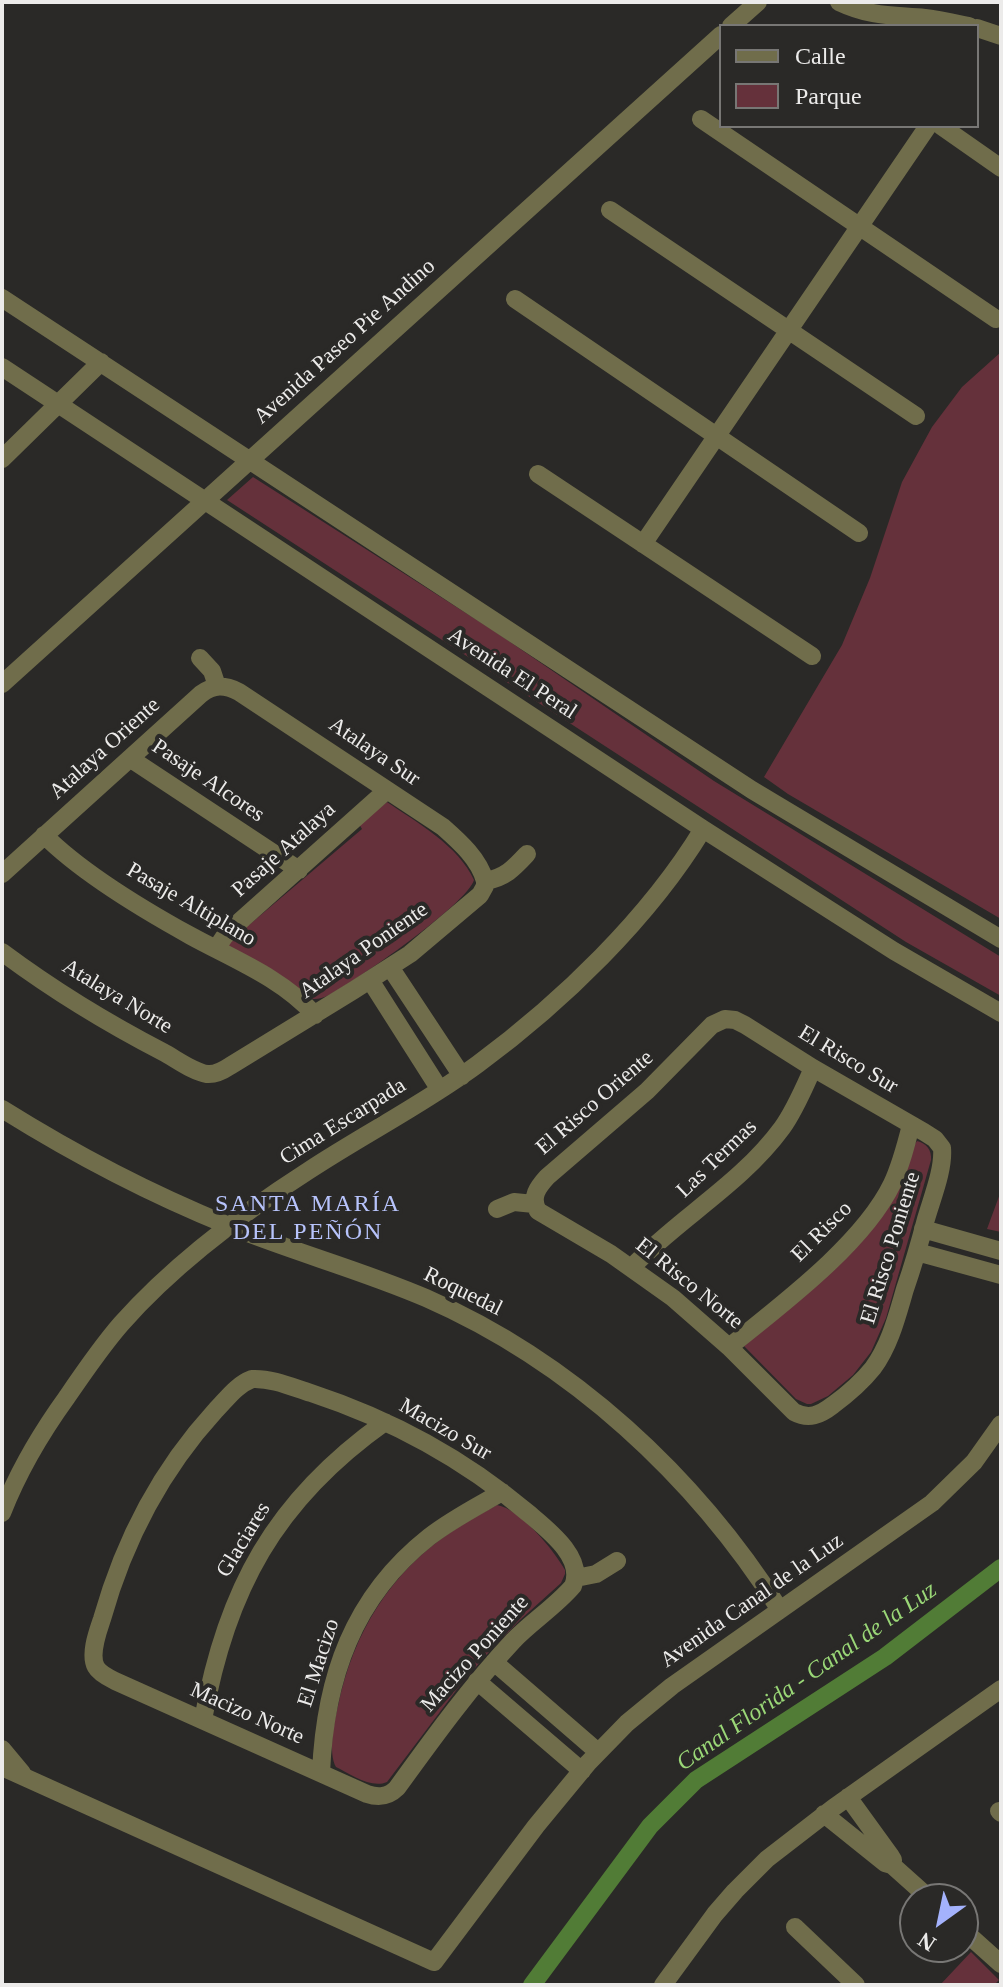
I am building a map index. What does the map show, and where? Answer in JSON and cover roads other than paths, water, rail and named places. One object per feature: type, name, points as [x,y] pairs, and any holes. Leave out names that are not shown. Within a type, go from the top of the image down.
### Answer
[{"type":"street","points":[[733,24],[758,2]]},
{"type":"street","points":[[839,2],[881,16],[956,24]]},
{"type":"street","points":[[979,29],[1001,36]]},
{"type":"street","name":"Avenida Paseo Pie Andino","points":[[2,684],[719,37]]},
{"type":"street","points":[[701,119],[996,319]]},
{"type":"street","points":[[643,544],[927,128]]},
{"type":"street","points":[[944,128],[1001,168]]},
{"type":"street","points":[[610,210],[916,416]]},
{"type":"street","name":"Avenida El Peral","points":[[2,298],[752,790],[1001,939]]},
{"type":"street","points":[[515,299],[859,533]]},
{"type":"street","points":[[2,459],[101,362]]},
{"type":"street","name":"Avenida El Peral","points":[[2,367],[703,829],[894,951],[1001,1013]]},
{"type":"street","points":[[538,474],[812,656]]},
{"type":"street","points":[[200,658],[212,671],[217,686]]},
{"type":"street","name":"Atalaya Oriente","points":[[2,874],[201,694],[217,686]]},
{"type":"street","name":"Atalaya Sur","points":[[217,686],[239,692],[452,835],[477,863],[485,881]]},
{"type":"street","name":"Pasaje Alcores","points":[[131,759],[299,870]]},
{"type":"street","name":"Pasaje Atalaya","points":[[216,949],[228,932],[387,790]]},
{"type":"street","name":"Cima Escarpada","points":[[3,1505],[9,1477],[88,1366],[155,1288],[262,1202],[462,1076],[524,1028],[604,954],[650,903],[703,829]]},
{"type":"street","name":"Pasaje Altiplano","points":[[44,835],[76,863],[116,890],[283,988],[315,1015]]},
{"type":"street","name":"Atalaya Poniente","points":[[213,1074],[390,967],[480,895],[485,881],[501,878],[527,854]]},
{"type":"street","name":"Atalaya Norte","points":[[2,952],[65,996],[128,1033],[195,1069],[213,1074]]},
{"type":"street","points":[[390,967],[462,1076]]},
{"type":"street","points":[[370,980],[440,1090]]},
{"type":"street","name":"El Risco Sur","points":[[725,1019],[739,1022],[935,1139],[942,1148]]},
{"type":"street","name":"El Risco Oriente","points":[[534,1204],[535,1193],[547,1177],[647,1091],[712,1025],[725,1019]]},
{"type":"street","name":"Las Termas","points":[[632,1267],[720,1192],[767,1146],[790,1116],[813,1068]]},
{"type":"street","name":"Roquedal","points":[[2,1109],[74,1153],[138,1186],[230,1226],[427,1299],[497,1334],[616,1419],[677,1476],[740,1552],[780,1610]]},
{"type":"street","name":"El Risco","points":[[729,1347],[807,1282],[865,1225],[892,1184],[901,1164],[911,1125]]},
{"type":"street","name":"El Risco Poniente","points":[[804,1416],[814,1416],[849,1393],[874,1366],[885,1347],[917,1252],[942,1162],[942,1148]]},
{"type":"street","points":[[497,1209],[514,1202],[534,1204]]},
{"type":"street","name":"El Risco Norte","points":[[534,1204],[538,1211],[592,1241],[673,1298],[729,1347],[789,1408],[804,1416]]},
{"type":"street","points":[[923,1229],[1001,1251]]},
{"type":"street","points":[[917,1252],[1001,1275]]},
{"type":"street","name":"Macizo Sur","points":[[96,1666],[95,1644],[104,1611],[142,1513],[172,1464],[197,1432],[237,1388],[252,1379],[276,1382],[351,1407],[445,1453],[502,1492],[540,1523],[573,1562],[576,1578]]},
{"type":"street","name":"Glaciares","points":[[203,1720],[222,1637],[242,1586],[258,1556],[280,1523],[320,1475],[350,1447],[385,1422]]},
{"type":"street","name":"Avenida Canal de la Luz","points":[[27,1778],[434,1962],[536,1826],[598,1752],[627,1723],[655,1698],[932,1503],[961,1477],[1001,1424]]},
{"type":"street","name":"El Macizo","points":[[321,1773],[331,1691],[344,1647],[364,1608],[380,1584],[426,1539],[502,1492]]},
{"type":"street","name":"Macizo Poniente","points":[[383,1796],[397,1788],[477,1681],[527,1626],[569,1591],[576,1578],[603,1571],[617,1561]]},
{"type":"street","points":[[494,1662],[598,1752]]},
{"type":"street","name":"Macizo Norte","points":[[96,1666],[115,1681],[367,1794],[383,1796]]},
{"type":"street","points":[[477,1681],[582,1771]]},
{"type":"street","points":[[663,1985],[715,1914],[767,1859],[824,1814],[1001,1689]]},
{"type":"street","points":[[2,1749],[27,1778]]},
{"type":"street","points":[[2,1767],[27,1778]]},
{"type":"street","points":[[848,1797],[890,1855],[892,1865]]},
{"type":"street","points":[[824,1814],[912,1883]]},
{"type":"street","points":[[795,1927],[856,1985]]},
{"type":"street","points":[[979,1944],[1001,1964]]},
{"type":"waterway","name":"Canal Florida - Canal de la Luz","points":[[532,1985],[650,1826],[696,1780],[885,1657],[1001,1568]]},
{"type":"district","name":"SANTA MARÍA DEL PEÑÓN","points":[[308,1219]]}]
